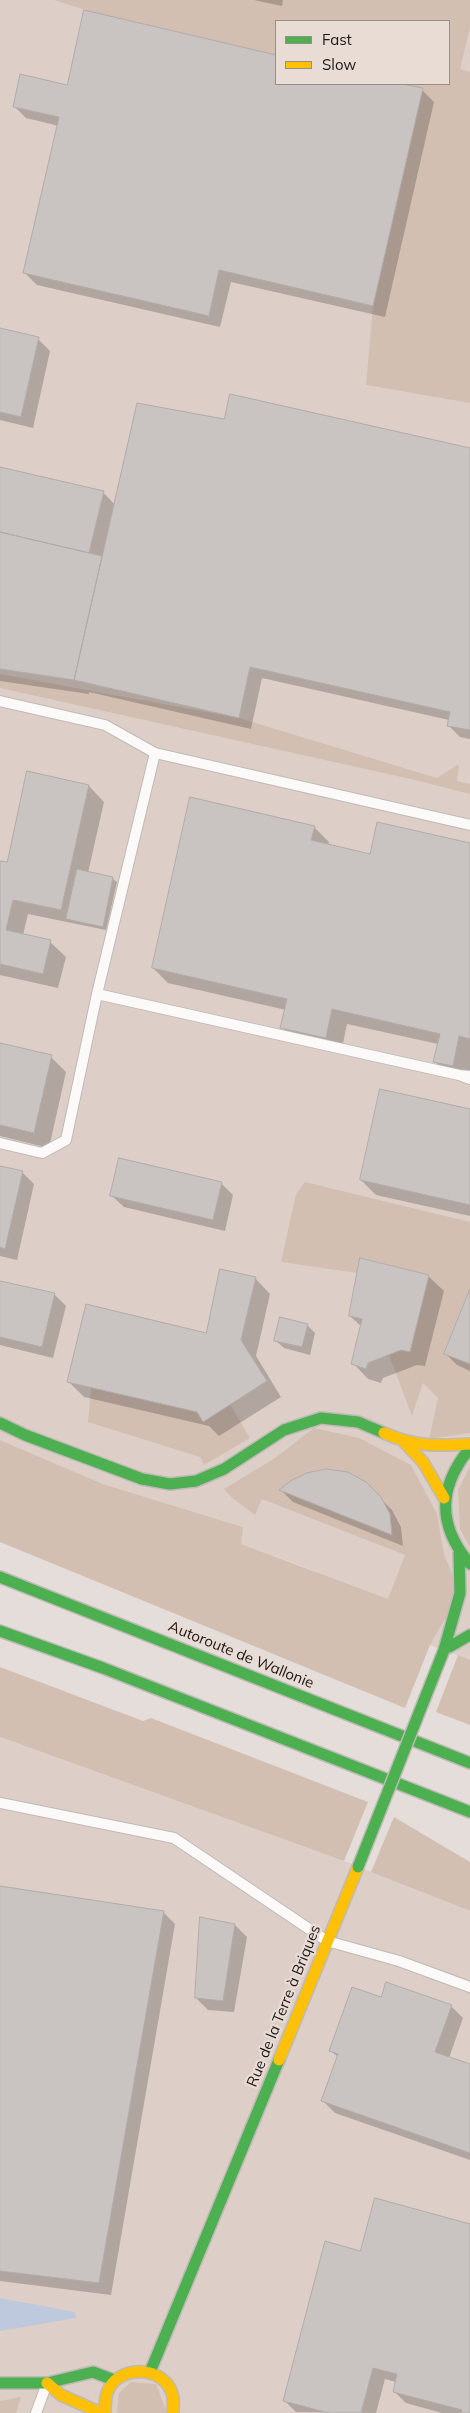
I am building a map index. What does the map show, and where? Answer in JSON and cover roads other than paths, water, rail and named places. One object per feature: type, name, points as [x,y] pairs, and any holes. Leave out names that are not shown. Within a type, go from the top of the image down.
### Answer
[{"type":"main road","points":[[0,1423],[25,1435],[142,1479],[170,1484],[196,1481],[224,1469],[284,1430],[322,1418],[358,1422],[404,1442],[430,1446],[470,1444]]},
{"type":"main road","points":[[404,1442],[423,1462],[444,1498]]},
{"type":"main road","points":[[470,1448],[460,1458],[449,1477],[444,1498],[445,1517],[450,1536],[459,1553],[470,1564]]},
{"type":"main road","name":"Rue de la Terre à Briques","points":[[150,2372],[358,1867],[444,1650],[460,1592],[459,1553]]},
{"type":"main road","name":"Autoroute de Wallonie","points":[[0,1577],[470,1763]]},
{"type":"main road","name":"Rue de la Terre à Briques","points":[[444,1650],[465,1624]]},
{"type":"main road","points":[[0,1631],[103,1668],[470,1812]]},
{"type":"main road","points":[[444,1650],[470,1635]]},
{"type":"main road","points":[[105,2413],[104,2402],[107,2390],[114,2380],[124,2373],[140,2370],[159,2376],[167,2384],[173,2396],[173,2413]]},
{"type":"main road","points":[[0,2383],[47,2383],[93,2372],[114,2380]]},
{"type":"main road","points":[[47,2383],[61,2395],[100,2413]]},
{"type":"lane","points":[[0,700],[105,725],[155,753],[470,825]]},
{"type":"lane","points":[[0,1143],[42,1153],[66,1140],[97,994],[155,753]]},
{"type":"lane","points":[[97,994],[470,1077]]},
{"type":"lane","points":[[0,1803],[174,1838],[327,1941],[399,1961],[470,1987]]},
{"type":"lane","points":[[36,2413],[47,2383]]},
{"type":"water","points":[[0,2298],[75,2312],[76,2318],[0,2331]]}]
